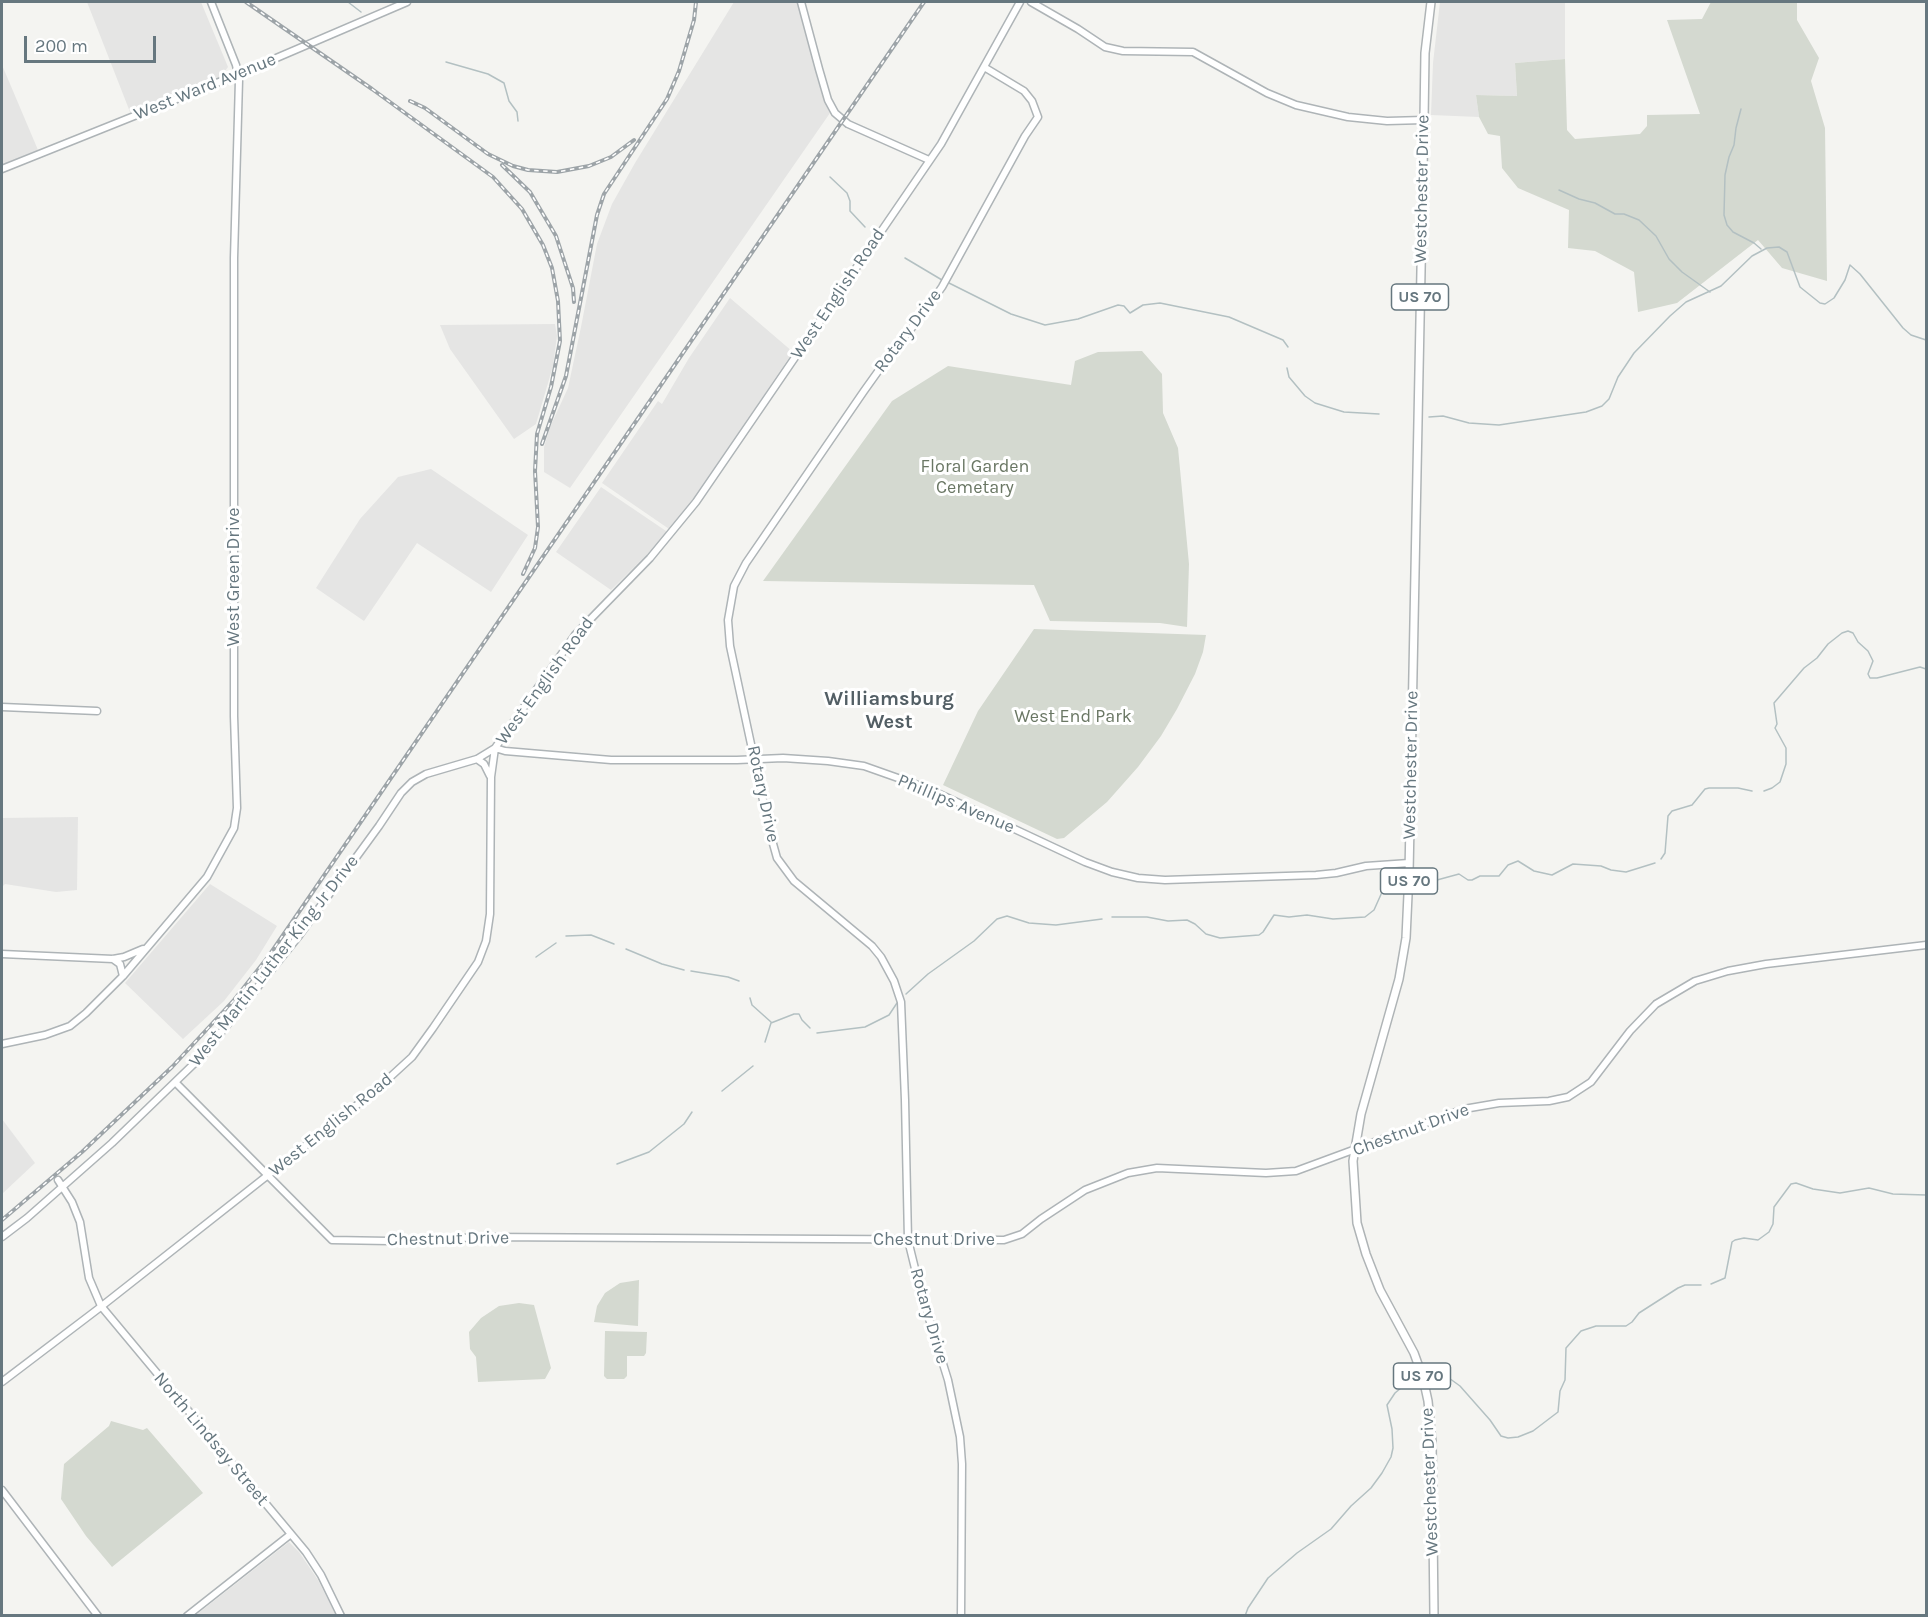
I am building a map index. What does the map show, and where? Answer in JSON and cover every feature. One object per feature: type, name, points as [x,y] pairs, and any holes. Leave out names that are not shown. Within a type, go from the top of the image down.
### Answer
[{"type":"main road","name":"Westchester Drive","points":[[1431,2],[1425,53],[1406,938],[1399,979],[1361,1114],[1353,1161],[1356,1212],[1366,1254],[1380,1290],[1414,1353],[1428,1401],[1432,1442],[1434,1616]]},
{"type":"street","name":"West Green Drive","points":[[2,1044],[45,1035],[72,1026],[123,976],[207,878],[236,820],[234,258],[238,74],[211,2]]},
{"type":"street","name":"West Ward Avenue","points":[[2,168],[238,74],[407,2]]},
{"type":"street","points":[[801,2],[828,100],[835,113],[848,124],[929,160]]},
{"type":"street","name":"West English Road","points":[[2,1382],[268,1175],[401,1068],[434,1028],[478,962],[486,941],[490,914],[491,777],[495,748],[575,635],[650,558],[696,502],[929,160],[1020,2]]},
{"type":"street","points":[[1031,2],[1105,47],[1123,51],[1193,52],[1267,93],[1296,105],[1348,117],[1387,121],[1424,120]]},
{"type":"street","name":"Rotary Drive","points":[[961,1616],[962,1464],[960,1437],[948,1380],[921,1293],[908,1240],[902,1012],[897,989],[881,957],[872,946],[850,926],[817,902],[794,880],[781,863],[771,839],[728,629],[730,601],[736,581],[772,523],[861,394],[942,287],[1025,136],[1038,117],[1032,101],[1024,91],[984,68]]},
{"type":"street","points":[[2,707],[97,711]]},
{"type":"street","name":"Phillips Avenue","points":[[495,748],[505,751],[611,760],[818,760],[864,766],[929,789],[1085,862],[1138,878],[1165,880],[1316,875],[1366,866],[1409,863]]},
{"type":"street","name":"West Martin Luther King Jr Drive","points":[[2,1237],[63,1186],[176,1083],[203,1055],[298,937],[380,826],[400,793],[420,776],[477,759],[495,748]]},
{"type":"street","points":[[477,759],[484,764],[491,777]]},
{"type":"street","name":"Chestnut Drive","points":[[176,1083],[332,1240],[389,1241],[484,1237],[1004,1240],[1028,1231],[1041,1219],[1085,1190],[1101,1182],[1141,1169],[1285,1173],[1306,1168],[1464,1109],[1498,1103],[1558,1100],[1576,1093],[1591,1082],[1630,1031],[1656,1004],[1695,981],[1728,971],[1766,964],[1926,945]]},
{"type":"street","points":[[2,954],[113,959],[146,948]]},
{"type":"street","points":[[113,959],[120,964],[123,976]]},
{"type":"street","name":"North Lindsay Street","points":[[58,1180],[80,1222],[94,1292],[101,1306],[291,1534],[321,1575],[341,1616]]},
{"type":"street","points":[[2,1490],[98,1616]]},
{"type":"street","points":[[187,1616],[291,1534]]},
{"type":"shaded area","points":[[87,2],[201,2],[228,67],[220,78],[130,112]]},
{"type":"shaded area","points":[[734,2],[797,2],[830,113],[570,488],[544,472],[544,447],[550,427],[568,388],[597,244],[612,204],[635,163]]},
{"type":"shaded area","points":[[1440,2],[1565,2],[1565,59],[1515,63],[1517,96],[1476,95],[1479,117],[1431,115],[1433,63]]},
{"type":"shaded area","points":[[2,65],[38,150],[2,165]]},
{"type":"shaded area","points":[[730,298],[793,352],[672,531],[602,483],[658,401],[662,404],[689,358]]},
{"type":"shaded area","points":[[555,324],[557,336],[553,366],[536,424],[514,439],[450,349],[440,325]]},
{"type":"shaded area","points":[[431,469],[528,535],[491,592],[417,543],[364,621],[316,588],[360,519],[398,477]]},
{"type":"shaded area","points":[[601,487],[669,533],[611,590],[556,552]]},
{"type":"shaded area","points":[[78,817],[77,890],[56,892],[5,884],[2,887],[2,818]]},
{"type":"shaded area","points":[[210,884],[277,926],[256,960],[224,1001],[183,1039],[125,983]]},
{"type":"shaded area","points":[[2,1119],[35,1163],[2,1194]]},
{"type":"shaded area","points":[[289,1542],[299,1552],[318,1580],[336,1615],[196,1615]]},
{"type":"green space","points":[[1711,2],[1797,2],[1797,20],[1819,58],[1811,81],[1825,128],[1827,281],[1782,268],[1758,240],[1677,303],[1638,312],[1634,272],[1595,251],[1568,248],[1569,210],[1518,188],[1502,168],[1500,136],[1488,134],[1479,117],[1476,95],[1517,96],[1515,63],[1565,59],[1567,130],[1575,139],[1640,134],[1647,126],[1647,115],[1700,114],[1667,20],[1702,19]]},
{"type":"green space","name":"Floral Garden Cemetary","points":[[1142,351],[1162,374],[1163,413],[1178,448],[1189,564],[1187,627],[1160,623],[1050,621],[1034,585],[763,581],[892,401],[948,366],[1071,385],[1075,361],[1098,352]]},
{"type":"green space","name":"West End Park","points":[[1034,629],[1206,635],[1195,674],[1161,736],[1138,767],[1107,802],[1064,838],[1057,839],[943,785],[978,711]]},
{"type":"green space","points":[[639,1280],[638,1326],[594,1322],[597,1306],[605,1293],[620,1283]]},
{"type":"green space","points":[[519,1303],[534,1305],[551,1368],[545,1379],[478,1382],[476,1357],[470,1349],[469,1332],[481,1318],[499,1306]]},
{"type":"green space","points":[[605,1331],[647,1332],[646,1353],[644,1356],[627,1356],[627,1376],[624,1379],[607,1379],[604,1376]]},
{"type":"green space","points":[[111,1421],[143,1430],[147,1428],[203,1493],[112,1567],[86,1536],[61,1499],[64,1464],[109,1426]]},
{"type":"waterway","points":[[348,2],[361,12]]},
{"type":"waterway","points":[[446,62],[488,74],[504,83],[509,101],[517,112],[518,121]]},
{"type":"waterway","points":[[1741,109],[1725,175],[1724,215],[1727,225],[1733,232],[1761,249]]},
{"type":"waterway","points":[[830,177],[847,193],[850,211],[865,227]]},
{"type":"waterway","points":[[1559,190],[1595,203],[1615,214],[1624,214],[1639,220],[1656,236],[1669,259],[1682,272],[1710,292]]},
{"type":"waterway","points":[[1429,417],[1443,416],[1469,423],[1499,425],[1586,412],[1602,406],[1609,399],[1618,377],[1634,353],[1670,316],[1686,302],[1721,286],[1752,256],[1767,248],[1779,247],[1787,252],[1800,287],[1820,303],[1825,304],[1834,298],[1845,280],[1850,265],[1860,274],[1903,328],[1911,335],[1926,340]]},
{"type":"waterway","points":[[905,258],[942,280]]},
{"type":"waterway","points":[[949,283],[1011,314],[1045,325],[1078,319],[1118,305],[1124,306],[1130,313],[1143,305],[1160,303],[1229,317],[1283,340],[1288,347]]},
{"type":"waterway","points":[[1287,368],[1289,377],[1305,396],[1315,403],[1344,412],[1379,414]]},
{"type":"waterway","points":[[1764,791],[1780,782],[1786,764],[1786,748],[1775,728],[1777,724],[1774,703],[1804,668],[1842,633],[1848,631],[1853,633],[1858,642],[1868,651],[1873,661],[1868,674],[1870,678],[1920,667],[1926,669]]},
{"type":"waterway","points":[[1661,859],[1665,853],[1668,816],[1672,811],[1692,805],[1705,789],[1738,788],[1752,791]]},
{"type":"waterway","points":[[1419,876],[1429,880],[1459,874],[1468,880],[1480,876],[1499,876],[1508,865],[1518,861],[1534,871],[1552,875],[1573,864],[1601,866],[1626,872],[1655,863]]},
{"type":"waterway","points":[[1112,917],[1187,920],[1206,934],[1220,938],[1259,935],[1274,915],[1289,917],[1307,915],[1333,919],[1365,917],[1374,910],[1387,881],[1399,874]]},
{"type":"waterway","points":[[906,994],[928,974],[974,941],[997,919],[1007,916],[1029,923],[1056,925],[1102,919]]},
{"type":"waterway","points":[[566,936],[591,935],[614,944]]},
{"type":"waterway","points":[[536,957],[556,943]]},
{"type":"waterway","points":[[626,949],[662,964],[684,970]]},
{"type":"waterway","points":[[691,971],[739,981]]},
{"type":"waterway","points":[[750,998],[752,1005],[771,1022]]},
{"type":"waterway","points":[[817,1033],[865,1027],[889,1015],[897,1003]]},
{"type":"waterway","points":[[765,1042],[771,1023],[794,1014],[799,1014],[810,1028]]},
{"type":"waterway","points":[[722,1091],[753,1066]]},
{"type":"waterway","points":[[617,1164],[649,1152],[684,1124],[692,1112]]},
{"type":"waterway","points":[[1711,1284],[1725,1278],[1732,1242],[1744,1238],[1758,1240],[1769,1232],[1773,1224],[1774,1207],[1791,1184],[1796,1183],[1813,1189],[1840,1193],[1869,1188],[1893,1194],[1926,1195]]},
{"type":"waterway","points":[[1434,1371],[1442,1373],[1460,1386],[1501,1436],[1518,1437],[1533,1431],[1558,1412],[1560,1391],[1565,1380],[1566,1348],[1581,1331],[1596,1326],[1626,1326],[1639,1313],[1678,1288],[1685,1285],[1701,1285]]},
{"type":"waterway","points":[[1245,1616],[1268,1578],[1297,1553],[1331,1529],[1371,1488],[1382,1473],[1393,1448],[1387,1405],[1395,1393],[1414,1377]]},
{"type":"railway","points":[[246,2],[372,89],[493,177],[522,209],[543,245],[552,268],[558,301],[560,341],[551,387],[537,434],[535,471],[538,527],[535,548],[523,574]]},
{"type":"railway","points":[[542,444],[566,376],[597,215],[604,194],[667,99],[679,71],[694,20],[696,2]]},
{"type":"railway","points":[[2,1220],[82,1152],[172,1067],[234,1000],[268,957],[924,2]]},
{"type":"railway","points":[[410,101],[425,108],[488,154],[513,166],[528,170],[557,172],[589,166],[611,157],[634,140]]},
{"type":"railway","points":[[502,165],[530,192],[556,236],[573,288],[574,302]]},
{"type":"district","name":"Williamsburg West","points":[[889,710]]}]
